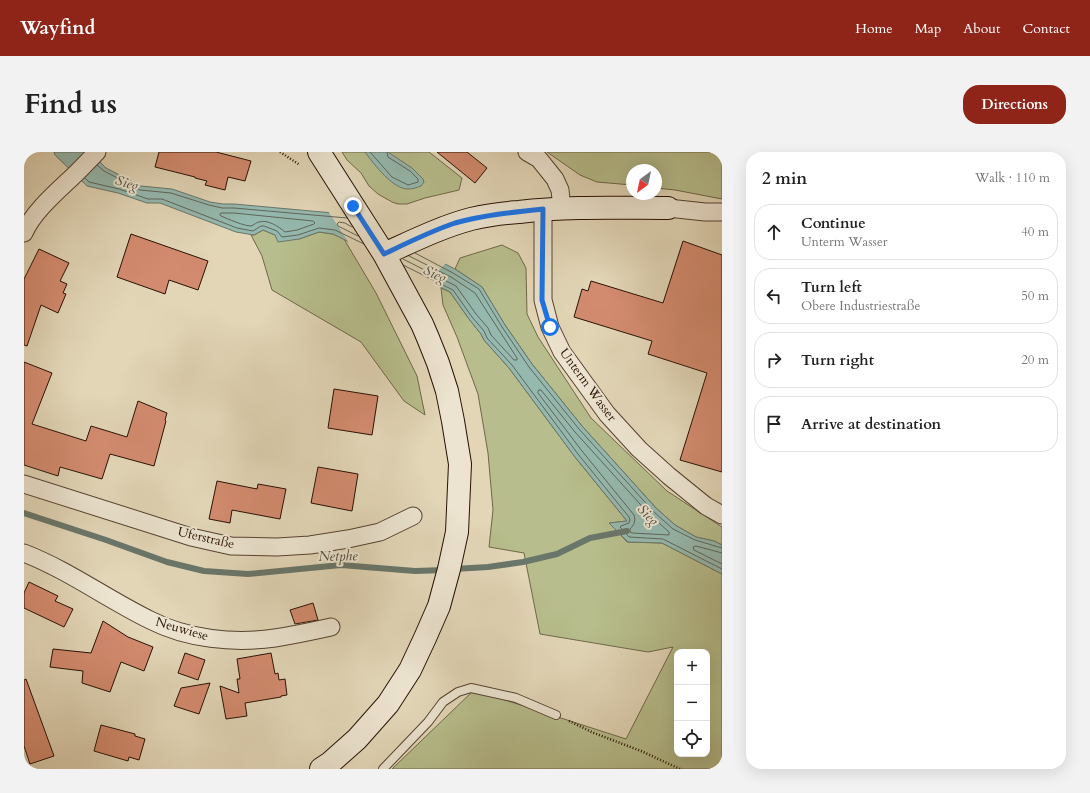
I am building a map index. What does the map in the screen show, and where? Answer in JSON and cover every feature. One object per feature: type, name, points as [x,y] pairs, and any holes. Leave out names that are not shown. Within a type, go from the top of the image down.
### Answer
[{"type":"main road","points":[[319,152],[384,254],[422,324],[438,363],[447,391],[460,464],[457,532],[439,606],[425,638],[410,670],[388,704],[357,739],[321,769]]},
{"type":"main road","points":[[384,254],[438,229],[474,218],[506,213],[552,209],[668,208]]},
{"type":"street","points":[[25,228],[52,196],[97,152]]},
{"type":"street","name":"Unterm Wasser","points":[[527,152],[539,159],[554,179],[560,190],[552,209],[542,300],[550,327],[562,352],[607,414],[639,449],[706,506],[722,515]]},
{"type":"street","points":[[668,208],[705,212],[722,212]]},
{"type":"street","name":"Uferstraße","points":[[24,484],[191,537],[231,546],[277,547],[310,545],[348,539],[380,532],[414,516]]},
{"type":"street","name":"Neuwiese","points":[[24,553],[36,557],[151,620],[172,629],[194,635],[218,639],[248,640],[274,638],[332,627]]},
{"type":"lane","points":[[383,769],[428,722],[443,702],[458,692],[471,688],[516,698],[556,715]]},
{"type":"path","points":[[556,715],[594,734],[641,750],[680,769]]},
{"type":"green space","points":[[342,152],[429,152],[462,178],[459,190],[407,204],[398,204],[378,194],[369,186],[361,173],[347,160]]},
{"type":"green space","points":[[547,152],[722,152],[722,199],[662,189],[662,164],[626,164],[626,184],[597,182],[580,175]]},
{"type":"green space","points":[[263,230],[275,235],[299,239],[319,232],[333,234],[344,239],[376,293],[417,376],[425,415],[404,401],[361,342],[272,290],[262,256],[251,235]]},
{"type":"green space","points":[[502,245],[518,253],[526,268],[527,314],[538,337],[591,418],[667,491],[722,527],[722,545],[714,541],[696,537],[675,525],[656,508],[582,426],[532,364],[505,325],[482,287],[455,269],[460,258]]},
{"type":"green space","points":[[441,288],[450,292],[484,340],[509,368],[575,457],[627,521],[610,523],[627,542],[662,543],[722,574],[722,769],[392,769],[474,690],[626,739],[673,647],[648,652],[540,634],[524,553],[489,547],[493,510],[488,453],[478,394],[457,337],[443,305]]},
{"type":"water","name":"Sieg","points":[[54,152],[90,152],[106,168],[141,186],[172,189],[210,202],[347,214],[455,269],[482,287],[505,325],[532,364],[582,426],[656,508],[675,525],[696,537],[714,541],[722,545],[722,574],[662,543],[628,542],[609,523],[627,521],[575,457],[509,368],[484,340],[450,292],[333,234],[319,232],[299,239],[278,242],[275,235],[263,230],[254,235],[236,232],[160,203],[147,203],[118,193],[87,186],[55,155]]},
{"type":"water","points":[[365,152],[388,152],[412,168],[424,182],[421,186],[411,189],[403,188],[397,185],[384,175]]},
{"type":"pier","points":[[328,211],[348,212],[447,262],[440,269],[436,279],[435,288],[349,243]]},
{"type":"building","points":[[159,152],[216,152],[251,161],[245,181],[228,177],[225,190],[205,185],[207,181],[195,177],[155,167]]},
{"type":"building","points":[[437,152],[467,152],[487,168],[475,183]]},
{"type":"building","points":[[131,234],[208,261],[198,290],[169,280],[165,294],[117,277]]},
{"type":"building","points":[[683,241],[722,255],[722,472],[680,460],[707,373],[648,354],[652,341],[574,317],[582,289],[588,291],[591,281],[663,303]]},
{"type":"building","points":[[39,249],[69,263],[60,281],[67,284],[63,293],[66,294],[58,313],[41,305],[27,346],[24,345],[24,279]]},
{"type":"building","points":[[24,362],[52,373],[32,424],[86,441],[91,426],[127,437],[138,401],[167,413],[154,466],[110,454],[102,479],[60,467],[58,476],[24,465]]},
{"type":"building","points":[[334,389],[378,396],[372,435],[328,428]]},
{"type":"building","points":[[318,467],[358,474],[352,511],[311,503]]},
{"type":"building","points":[[217,481],[257,489],[258,484],[286,489],[280,519],[232,510],[230,523],[209,519]]},
{"type":"building","points":[[29,582],[58,596],[55,601],[73,609],[64,627],[24,608],[24,593]]},
{"type":"building","points":[[313,603],[318,620],[295,624],[290,610]]},
{"type":"building","points":[[103,621],[128,637],[153,647],[144,671],[121,662],[110,692],[82,683],[83,671],[50,667],[53,649],[91,653]]},
{"type":"building","points":[[185,653],[205,660],[198,680],[178,673]]},
{"type":"building","points":[[271,653],[275,674],[278,673],[279,680],[285,679],[287,695],[245,703],[247,716],[226,719],[220,686],[239,693],[237,679],[240,679],[237,659]]},
{"type":"building","points":[[26,679],[54,756],[30,764],[24,746],[24,680]]},
{"type":"building","points":[[210,683],[199,714],[174,706],[181,688]]},
{"type":"building","points":[[101,725],[135,734],[135,736],[145,739],[139,760],[129,757],[128,761],[94,751]]},
{"type":"waterway","name":"Netphe","points":[[24,513],[167,562],[204,571],[248,574],[341,565],[415,571],[445,570]]},
{"type":"waterway","name":"Netphe","points":[[454,569],[488,567],[523,562],[557,554],[590,538],[627,531]]},
{"type":"route","points":[[353,206],[384,254],[438,229],[474,218],[543,209],[542,300],[550,327]]}]
